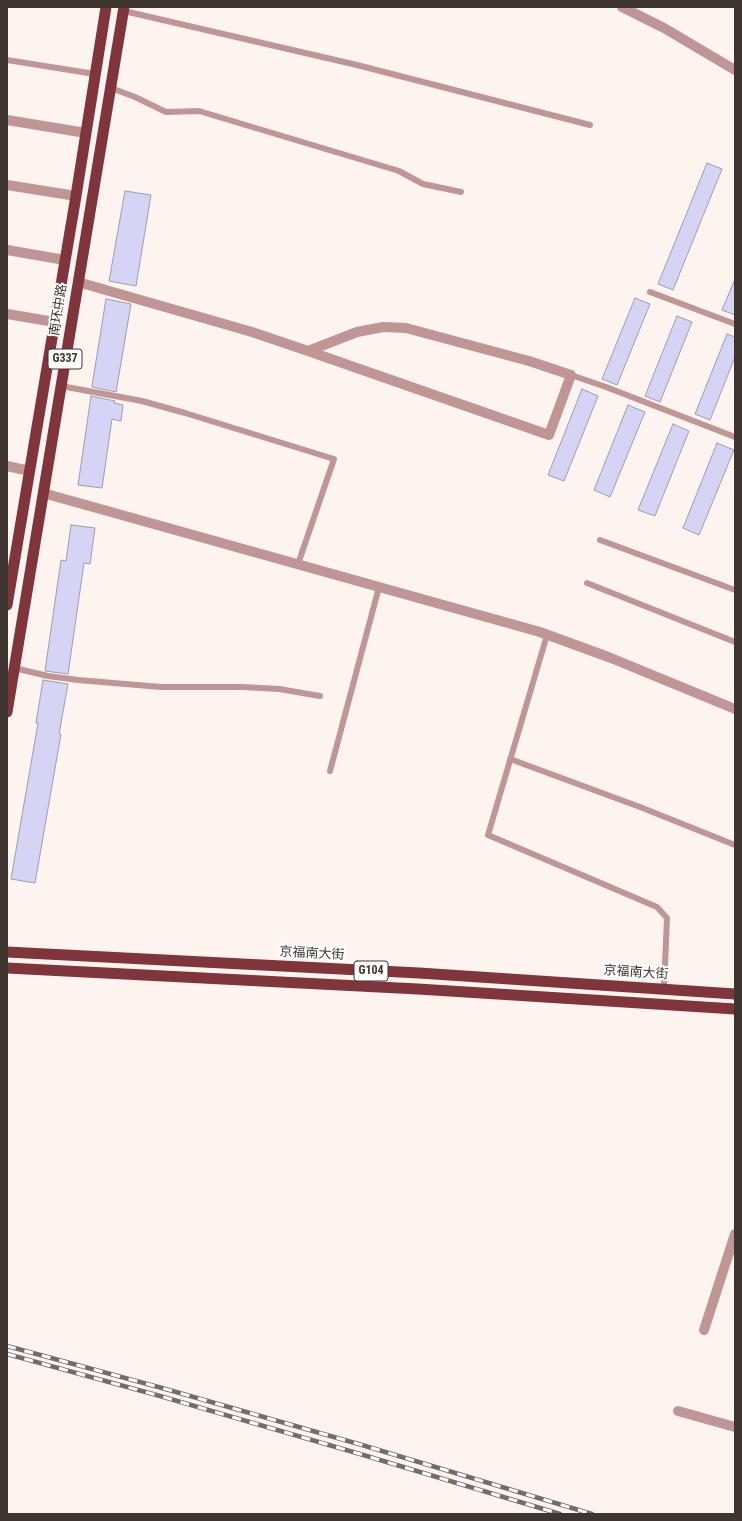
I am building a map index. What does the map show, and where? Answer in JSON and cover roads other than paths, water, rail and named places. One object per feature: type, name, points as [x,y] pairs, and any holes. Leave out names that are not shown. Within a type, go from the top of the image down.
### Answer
[{"type":"highway","name":"南环中路","points":[[7,604],[9,582],[30,471],[106,7]]},
{"type":"highway","name":"南环中路","points":[[7,712],[124,9]]},
{"type":"highway","name":"京福南大街","points":[[7,952],[420,973],[735,994]]},
{"type":"highway","name":"G104","points":[[7,968],[418,989],[735,1010]]},
{"type":"street","points":[[622,7],[664,28],[735,70]]},
{"type":"street","points":[[7,120],[86,133]]},
{"type":"street","points":[[7,185],[76,196]]},
{"type":"street","points":[[7,250],[65,260]]},
{"type":"street","points":[[78,282],[252,332],[549,435],[571,375],[529,361],[406,328],[383,327],[357,332],[308,351]]},
{"type":"street","points":[[7,314],[55,322]]},
{"type":"street","points":[[7,466],[30,471]]},
{"type":"street","points":[[43,493],[547,634],[611,658],[735,709]]},
{"type":"street","points":[[704,1330],[735,1234]]},
{"type":"street","points":[[678,1411],[735,1427]]},
{"type":"lane","points":[[124,9],[357,65],[590,125]]},
{"type":"lane","points":[[7,60],[95,74]]},
{"type":"lane","points":[[111,88],[135,97],[166,112],[199,111],[399,171],[423,184],[461,192]]},
{"type":"lane","points":[[650,292],[735,324]]},
{"type":"lane","points":[[571,375],[735,437]]},
{"type":"lane","points":[[61,386],[142,402],[186,413],[334,459],[298,564]]},
{"type":"lane","points":[[600,540],[735,590]]},
{"type":"lane","points":[[587,583],[735,642]]},
{"type":"lane","points":[[330,772],[379,587]]},
{"type":"lane","points":[[547,634],[488,835],[657,907],[667,918],[664,989]]},
{"type":"lane","points":[[14,668],[48,676],[78,680],[162,687],[242,687],[279,689],[320,696]]},
{"type":"lane","points":[[510,759],[640,806],[735,845]]},
{"type":"railway","points":[[7,1346],[362,1445],[592,1514]]},
{"type":"railway","points":[[7,1354],[160,1396],[560,1514]]}]
